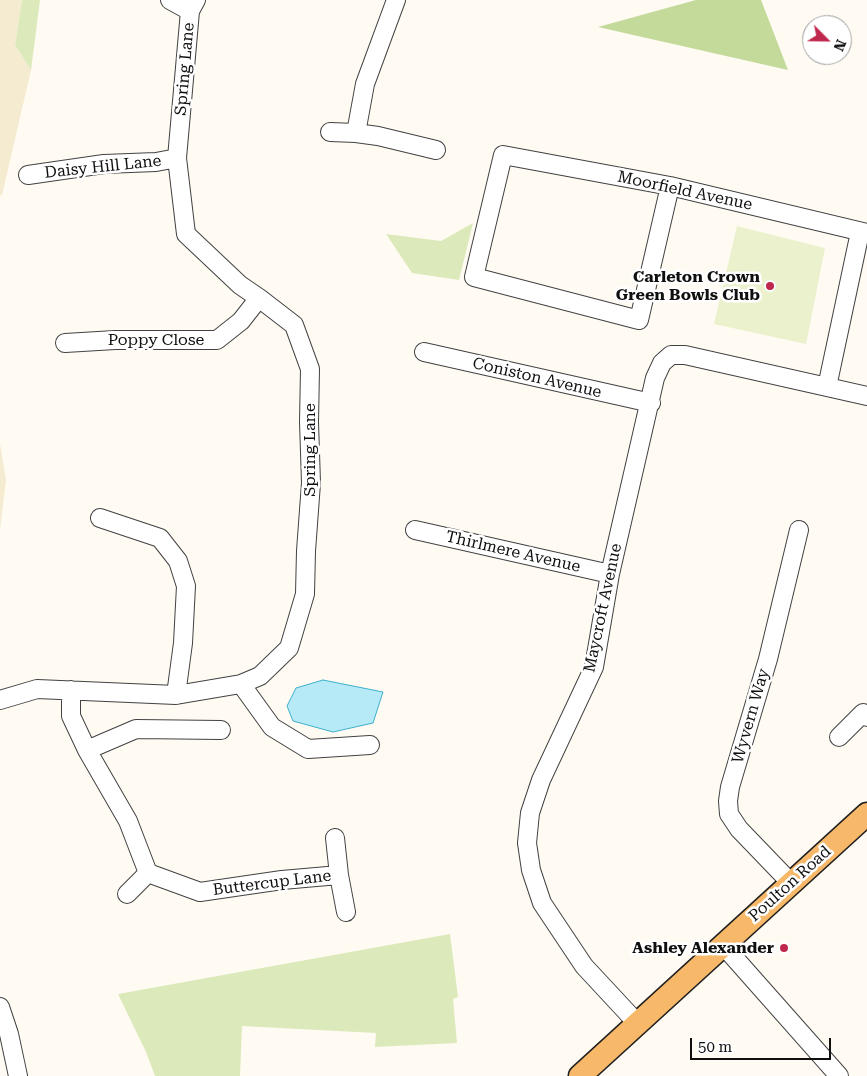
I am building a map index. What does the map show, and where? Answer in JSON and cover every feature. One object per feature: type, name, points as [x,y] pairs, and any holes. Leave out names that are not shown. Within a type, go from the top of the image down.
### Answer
[{"type":"main road","name":"Poulton Road","points":[[580,1076],[790,882],[867,814]]},
{"type":"street","points":[[170,0],[193,5]]},
{"type":"street","points":[[356,133],[365,84],[396,0]]},
{"type":"street","name":"Spring Lane","points":[[0,700],[37,689],[176,695],[241,684],[260,676],[289,648],[305,594],[311,483],[310,369],[294,325],[240,285],[186,234],[177,158],[193,5]]},
{"type":"street","points":[[330,132],[378,136],[436,150]]},
{"type":"street","name":"Moorfield Avenue","points":[[670,186],[639,320],[474,277],[503,155],[670,186],[864,233]]},
{"type":"street","name":"Daisy Hill Lane","points":[[28,175],[104,164],[156,162],[177,158]]},
{"type":"street","points":[[828,387],[864,233]]},
{"type":"street","name":"Poppy Close","points":[[65,343],[115,340],[218,340],[242,321],[259,298]]},
{"type":"street","name":"Coniston Avenue","points":[[424,352],[650,403]]},
{"type":"street","name":"Maycroft Avenue","points":[[637,1023],[584,966],[542,903],[531,870],[527,843],[530,812],[541,780],[594,667],[610,574],[655,378],[662,363],[670,355],[685,355],[867,396]]},
{"type":"street","points":[[100,518],[160,538],[178,561],[186,586],[183,643],[176,695]]},
{"type":"street","name":"Thirlmere Avenue","points":[[415,530],[610,574]]},
{"type":"street","name":"Wyvern Way","points":[[790,882],[739,829],[729,814],[728,801],[730,788],[768,659],[799,530]]},
{"type":"street","points":[[241,684],[272,727],[308,749],[370,745]]},
{"type":"street","points":[[71,690],[71,716],[87,750],[128,822],[148,873],[127,894]]},
{"type":"street","points":[[838,737],[866,713]]},
{"type":"street","points":[[87,750],[136,729],[221,730]]},
{"type":"street","name":"Buttercup Lane","points":[[335,838],[346,912]]},
{"type":"street","name":"Buttercup Lane","points":[[148,873],[200,892],[282,880],[339,875]]},
{"type":"street","points":[[723,945],[839,1076]]},
{"type":"street","points":[[0,1007],[9,1034],[18,1076]]},
{"type":"shaded area","points":[[0,0],[22,0],[15,45],[31,70],[2,195],[0,196]]},
{"type":"shaded area","points":[[0,444],[6,480],[0,530]]},
{"type":"green space","points":[[22,0],[40,0],[31,70],[15,45]]},
{"type":"green space","points":[[696,0],[761,0],[788,70],[598,27]]},
{"type":"green space","points":[[473,223],[459,280],[412,273],[386,234],[441,241]]},
{"type":"green space","name":"Carleton Crown Green Bowls Club","points":[[737,226],[825,248],[806,344],[714,324]]},
{"type":"green space","points":[[450,934],[458,997],[453,999],[457,1043],[375,1047],[376,1033],[242,1026],[240,1076],[155,1076],[146,1052],[118,994]]},
{"type":"water","points":[[323,680],[383,692],[373,723],[333,732],[293,721],[287,706],[296,688]]},
{"type":"place","name":"Carleton Crown Green Bowls Club","points":[[770,286]]},
{"type":"place","name":"Ashley Alexander","points":[[784,948]]}]
